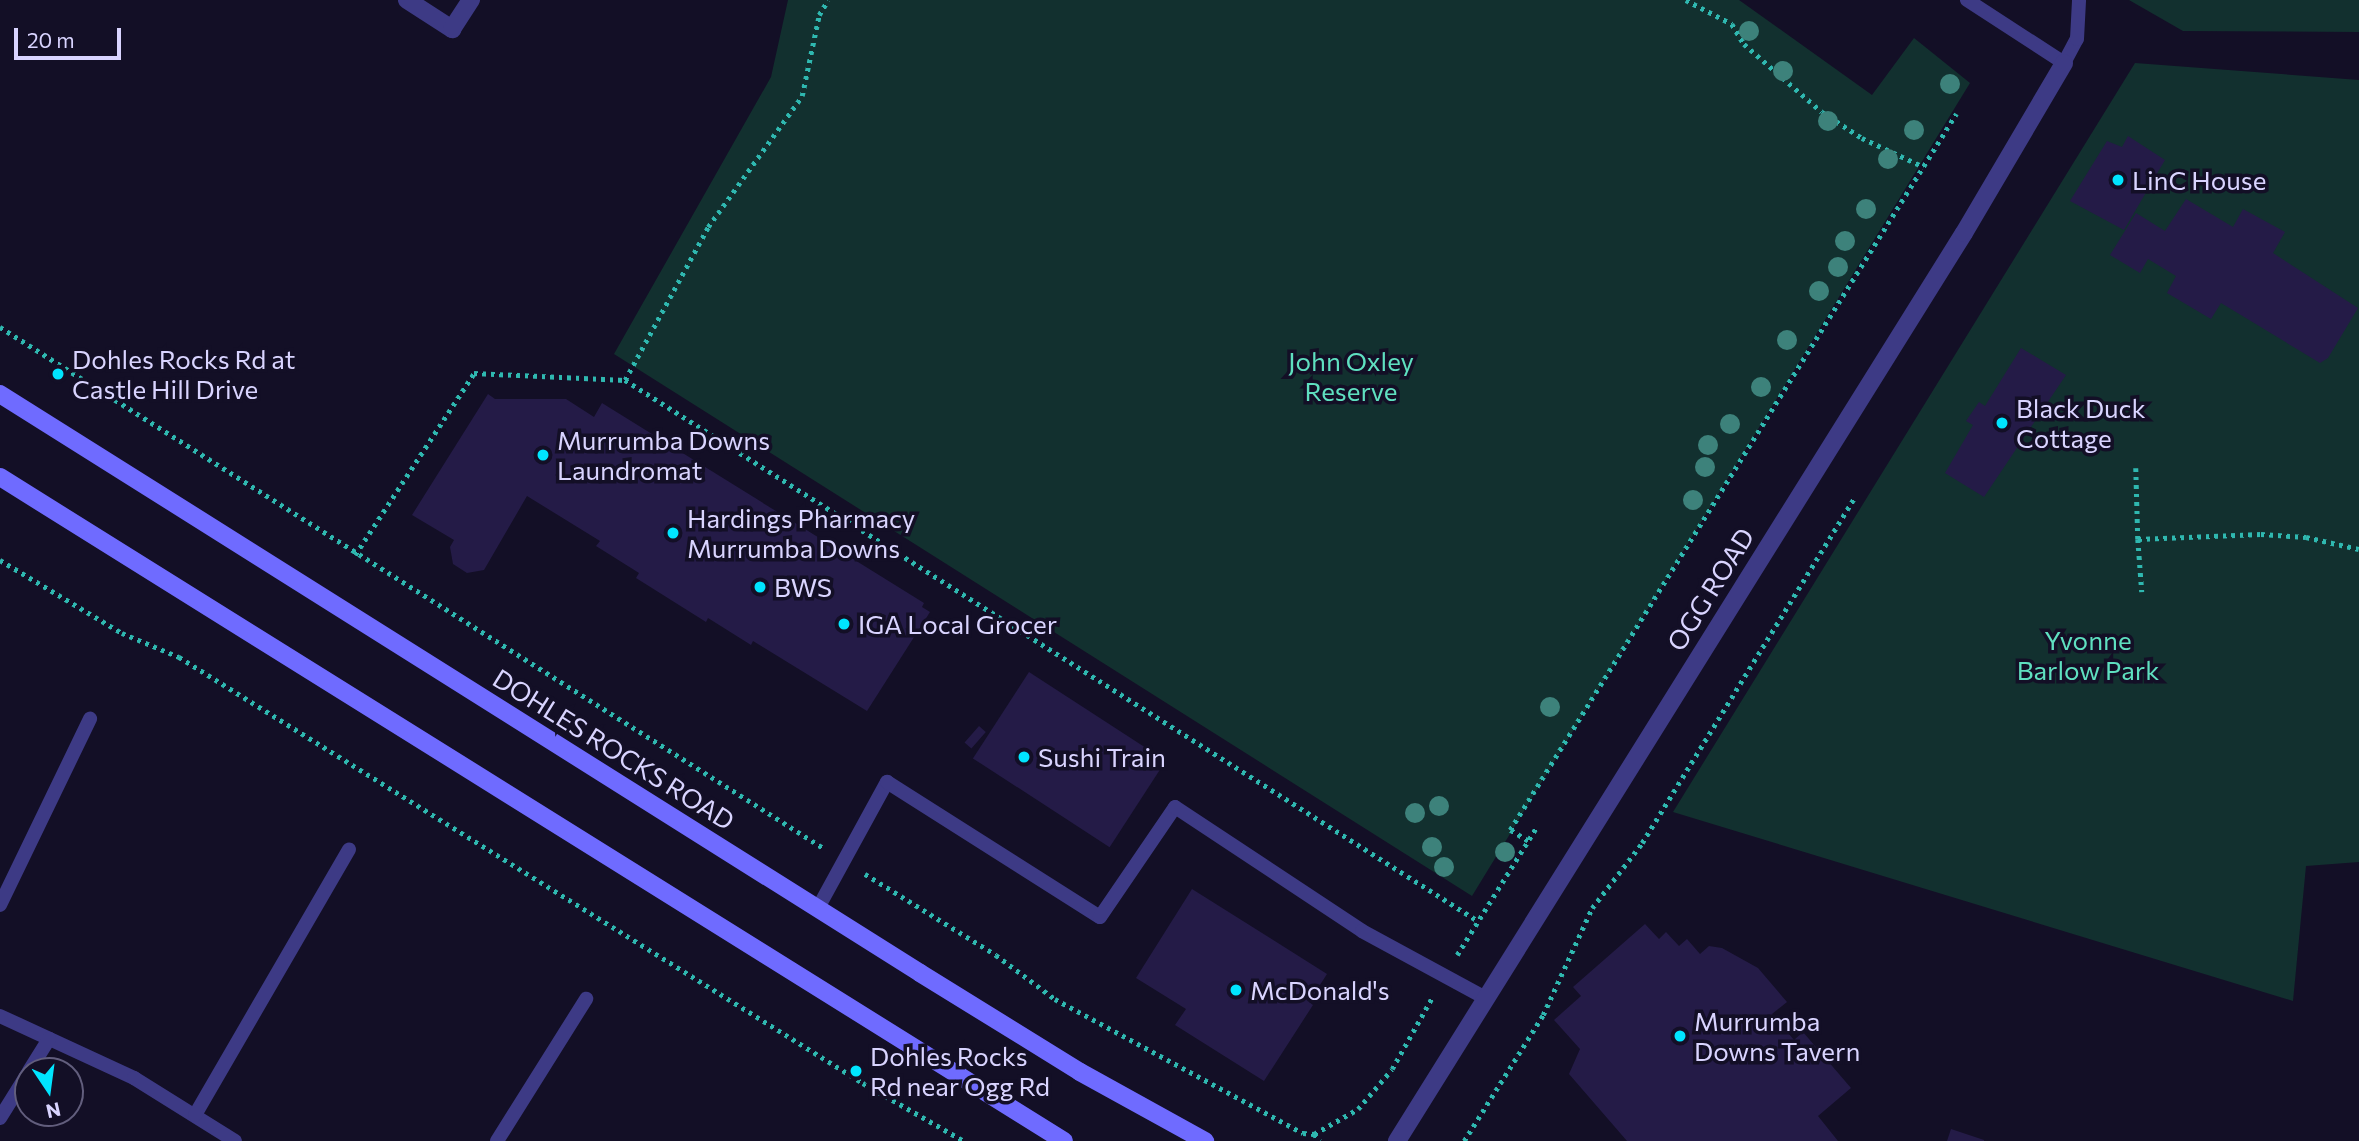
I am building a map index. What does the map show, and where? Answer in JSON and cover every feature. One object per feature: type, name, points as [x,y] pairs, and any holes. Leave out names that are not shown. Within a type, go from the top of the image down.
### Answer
[{"type":"main road","name":"DOHLES ROCKS ROAD","points":[[0,394],[1080,1072],[1205,1141]]},
{"type":"main road","points":[[0,477],[1064,1141]]},
{"type":"street","points":[[407,0],[452,29],[471,0]]},
{"type":"street","name":"OGG ROAD","points":[[1397,1141],[1964,233],[2064,63]]},
{"type":"lane","points":[[1967,0],[2064,63],[2077,39],[2079,0]]},
{"type":"lane","points":[[0,905],[90,719]]},
{"type":"lane","points":[[818,908],[841,859],[887,782],[1100,917],[1175,807],[1362,932],[1443,978],[1487,999]]},
{"type":"lane","points":[[195,1115],[349,849]]},
{"type":"lane","points":[[498,1141],[586,999]]},
{"type":"lane","points":[[0,1016],[134,1078],[235,1141]]},
{"type":"lane","points":[[38,1057],[49,1039]]},
{"type":"lane","points":[[0,1118],[14,1096]]},
{"type":"path","points":[[625,380],[708,227],[802,96],[819,15],[828,0]]},
{"type":"path","points":[[1686,0],[1732,24],[1744,44],[1822,112],[1862,138],[1924,167]]},
{"type":"path","points":[[1528,841],[1510,830],[1956,114]]},
{"type":"path","points":[[0,327],[355,555],[996,955],[1055,999],[1303,1133],[1314,1134],[1358,1109],[1392,1069],[1443,978],[1536,828]]},
{"type":"path","points":[[355,555],[474,373],[625,380],[1478,921]]},
{"type":"path","points":[[2136,468],[2142,592]]},
{"type":"path","points":[[1464,1141],[1509,1063],[1543,1015],[1592,908],[1642,843],[1854,499]]},
{"type":"path","points":[[2138,540],[2261,534],[2306,537],[2359,549]]},
{"type":"path","points":[[0,560],[122,633],[179,657],[863,1083],[964,1141]]},
{"type":"path","points":[[1299,1141],[1303,1133]]},
{"type":"path","points":[[1314,1134],[1320,1141]]},
{"type":"green space","name":"John Oxley Reserve","points":[[788,0],[1739,0],[1872,95],[1914,38],[1970,83],[1472,896],[614,354],[771,77]]},
{"type":"green space","points":[[2129,0],[2359,0],[2359,32],[2183,31]]},
{"type":"green space","name":"Yvonne Barlow Park","points":[[2135,63],[2359,80],[2359,862],[2306,866],[2293,1001],[1673,812]]},
{"type":"building","name":"LinC House","points":[[2128,136],[2165,160],[2124,230],[2070,201],[2107,141],[2122,147]]},
{"type":"building","points":[[2186,199],[2233,227],[2243,209],[2285,232],[2273,253],[2358,308],[2328,358],[2320,363],[2221,303],[2211,319],[2167,293],[2176,276],[2148,259],[2140,273],[2110,255],[2136,213],[2165,231]]},
{"type":"building","name":"Black Duck Cottage","points":[[2021,348],[2066,375],[1984,497],[1945,473],[1973,425],[1966,421],[1979,402],[1985,406]]},
{"type":"building","points":[[488,394],[495,399],[566,399],[594,417],[602,403],[924,603],[922,607],[930,612],[867,711],[753,641],[751,645],[708,618],[706,622],[636,578],[639,573],[596,546],[600,541],[527,496],[484,570],[467,573],[453,564],[450,547],[454,540],[412,515]]},
{"type":"building","points":[[1029,672],[1166,761],[1110,847],[973,758]]},
{"type":"building","points":[[979,726],[986,732],[971,749],[965,743]]},
{"type":"building","name":"McDonald's","points":[[1192,889],[1327,974],[1309,1002],[1313,1005],[1264,1081],[1175,1025],[1186,1009],[1136,978]]},
{"type":"building","name":"Murrumba Downs Tavern","points":[[1645,924],[1659,939],[1666,932],[1679,946],[1687,939],[1700,954],[1709,946],[1722,948],[1758,968],[1787,1002],[1772,1014],[1794,1040],[1803,1032],[1851,1088],[1818,1116],[1838,1141],[1627,1141],[1569,1074],[1580,1049],[1554,1020],[1581,996],[1573,987]]},
{"type":"building","points":[[1951,1129],[1984,1140],[1984,1141],[1947,1141]]},
{"type":"place","name":"LinC House","points":[[2118,180]]},
{"type":"place","name":"Dohles Rocks Rd at Castle Hill Drive","points":[[58,374]]},
{"type":"place","name":"Black Duck Cottage","points":[[2002,423]]},
{"type":"place","name":"Murrumba Downs Laundromat","points":[[543,455]]},
{"type":"place","name":"Hardings Pharmacy Murrumba Downs","points":[[673,533]]},
{"type":"place","name":"BWS","points":[[760,587]]},
{"type":"place","name":"IGA Local Grocer","points":[[844,624]]},
{"type":"place","name":"Sushi Train","points":[[1024,757]]},
{"type":"place","name":"McDonald's","points":[[1236,990]]},
{"type":"place","name":"Murrumba Downs Tavern","points":[[1680,1036]]},
{"type":"place","name":"Dohles Rocks Rd near Ogg Rd","points":[[856,1071]]}]
